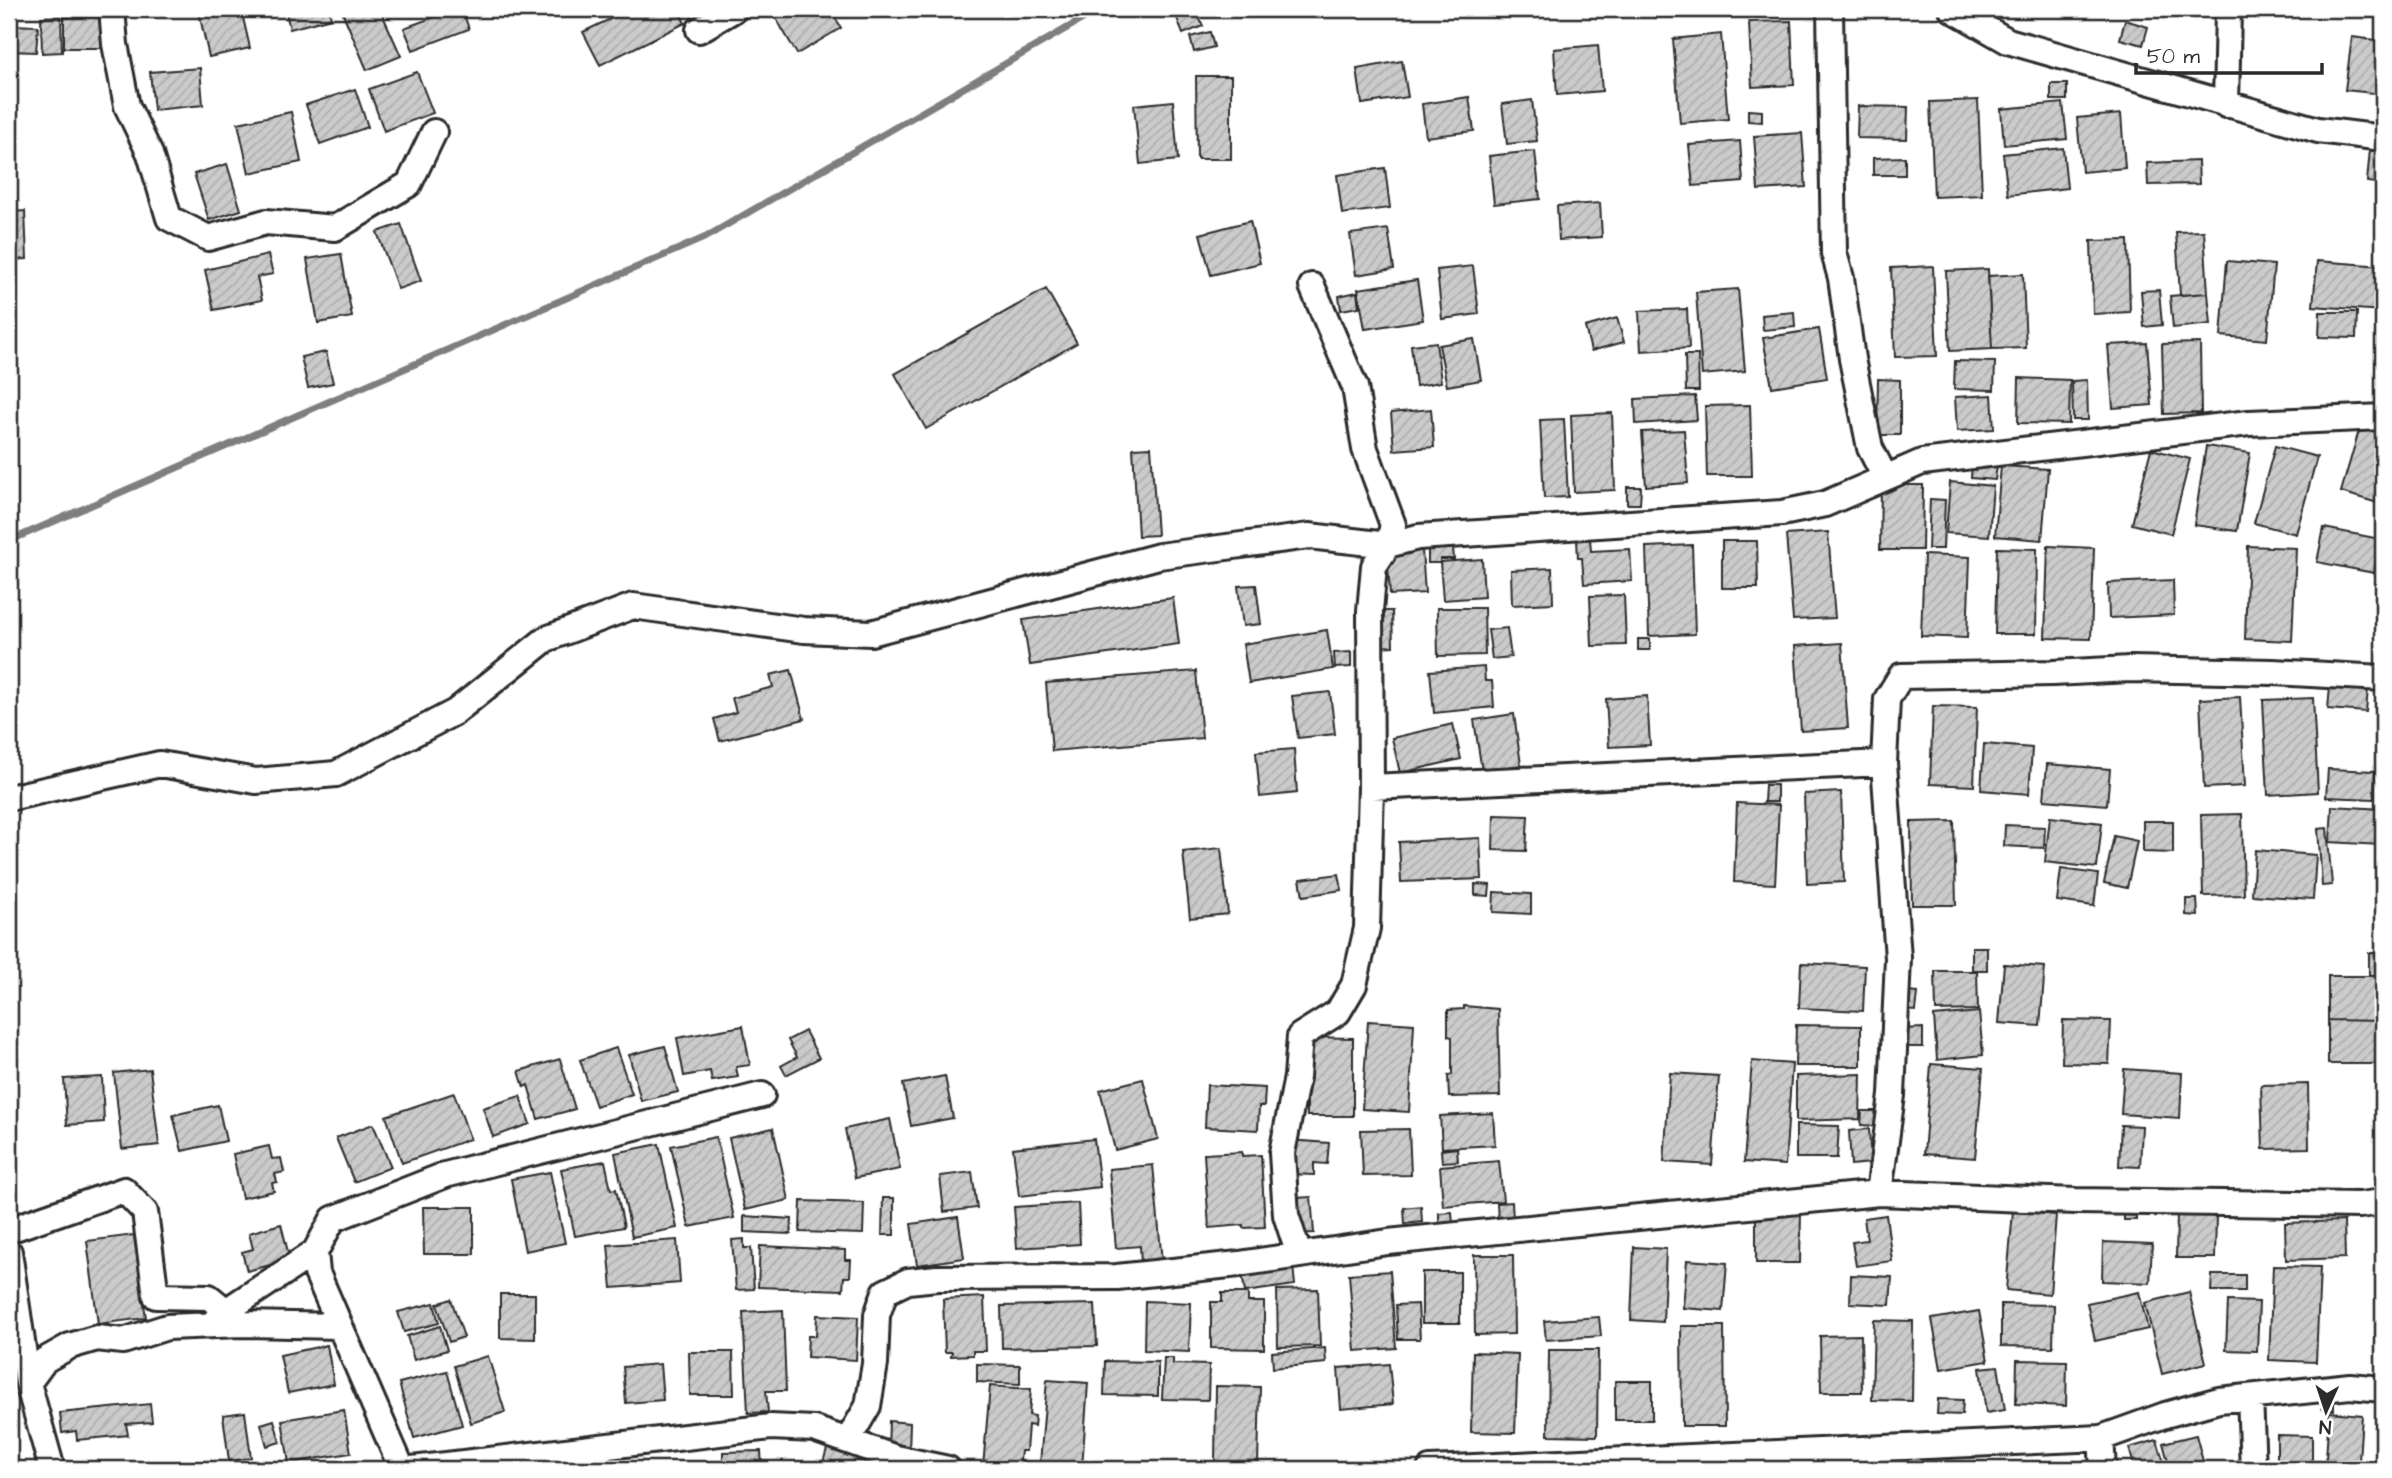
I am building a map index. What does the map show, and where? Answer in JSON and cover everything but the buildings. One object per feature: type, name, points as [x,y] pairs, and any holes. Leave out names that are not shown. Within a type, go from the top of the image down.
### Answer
[{"type":"street","points":[[112,9],[115,44],[127,106],[149,154],[169,218],[208,238],[266,222],[335,228],[409,184],[434,132]]},
{"type":"street","points":[[699,30],[735,9]]},
{"type":"street","points":[[1830,9],[1834,253],[1841,278],[1852,359],[1870,448],[1885,477]]},
{"type":"street","points":[[1952,9],[2008,41],[2318,130],[2383,138]]},
{"type":"street","points":[[2226,105],[2228,9]]},
{"type":"street","points":[[1299,1255],[1286,1215],[1282,1153],[1297,1077],[1300,1036],[1338,1012],[1354,985],[1367,928],[1371,787],[1371,600],[1374,566],[1388,545],[1393,525],[1364,449],[1355,387],[1312,286]]},
{"type":"street","points":[[9,798],[160,764],[256,781],[336,774],[455,712],[546,639],[634,606],[804,630],[871,633],[1158,555],[1309,536],[1388,545],[1418,537],[1782,513],[1825,504],[1922,462],[2236,424],[2383,417]]},
{"type":"street","points":[[1879,1193],[1892,1095],[1898,958],[1884,764],[1887,699],[1901,676],[2130,669],[2383,678]]},
{"type":"street","points":[[1371,787],[1884,764]]},
{"type":"street","points":[[226,1320],[315,1252],[333,1219],[445,1175],[762,1095]]},
{"type":"street","points":[[9,1230],[124,1190],[145,1212],[156,1296],[209,1297],[226,1320]]},
{"type":"street","points":[[848,1440],[868,1406],[875,1364],[877,1315],[885,1292],[908,1281],[937,1278],[1117,1277],[1388,1242],[1879,1193],[2076,1201],[2360,1205],[2383,1202]]},
{"type":"street","points":[[9,1252],[28,1383],[52,1469]]},
{"type":"street","points":[[315,1252],[317,1273],[338,1326],[402,1469]]},
{"type":"street","points":[[28,1383],[45,1360],[70,1346],[97,1338],[123,1341],[167,1327],[226,1320],[338,1326]]},
{"type":"street","points":[[1431,1469],[2101,1438],[2165,1415],[2206,1404],[2350,1387],[2383,1389]]},
{"type":"street","points":[[2250,1397],[2253,1469]]},
{"type":"street","points":[[412,1469],[771,1427],[814,1429],[922,1466],[948,1469]]},
{"type":"street","points":[[2101,1438],[2103,1469]]},
{"type":"waterway","points":[[9,541],[704,238],[1100,9]]}]
